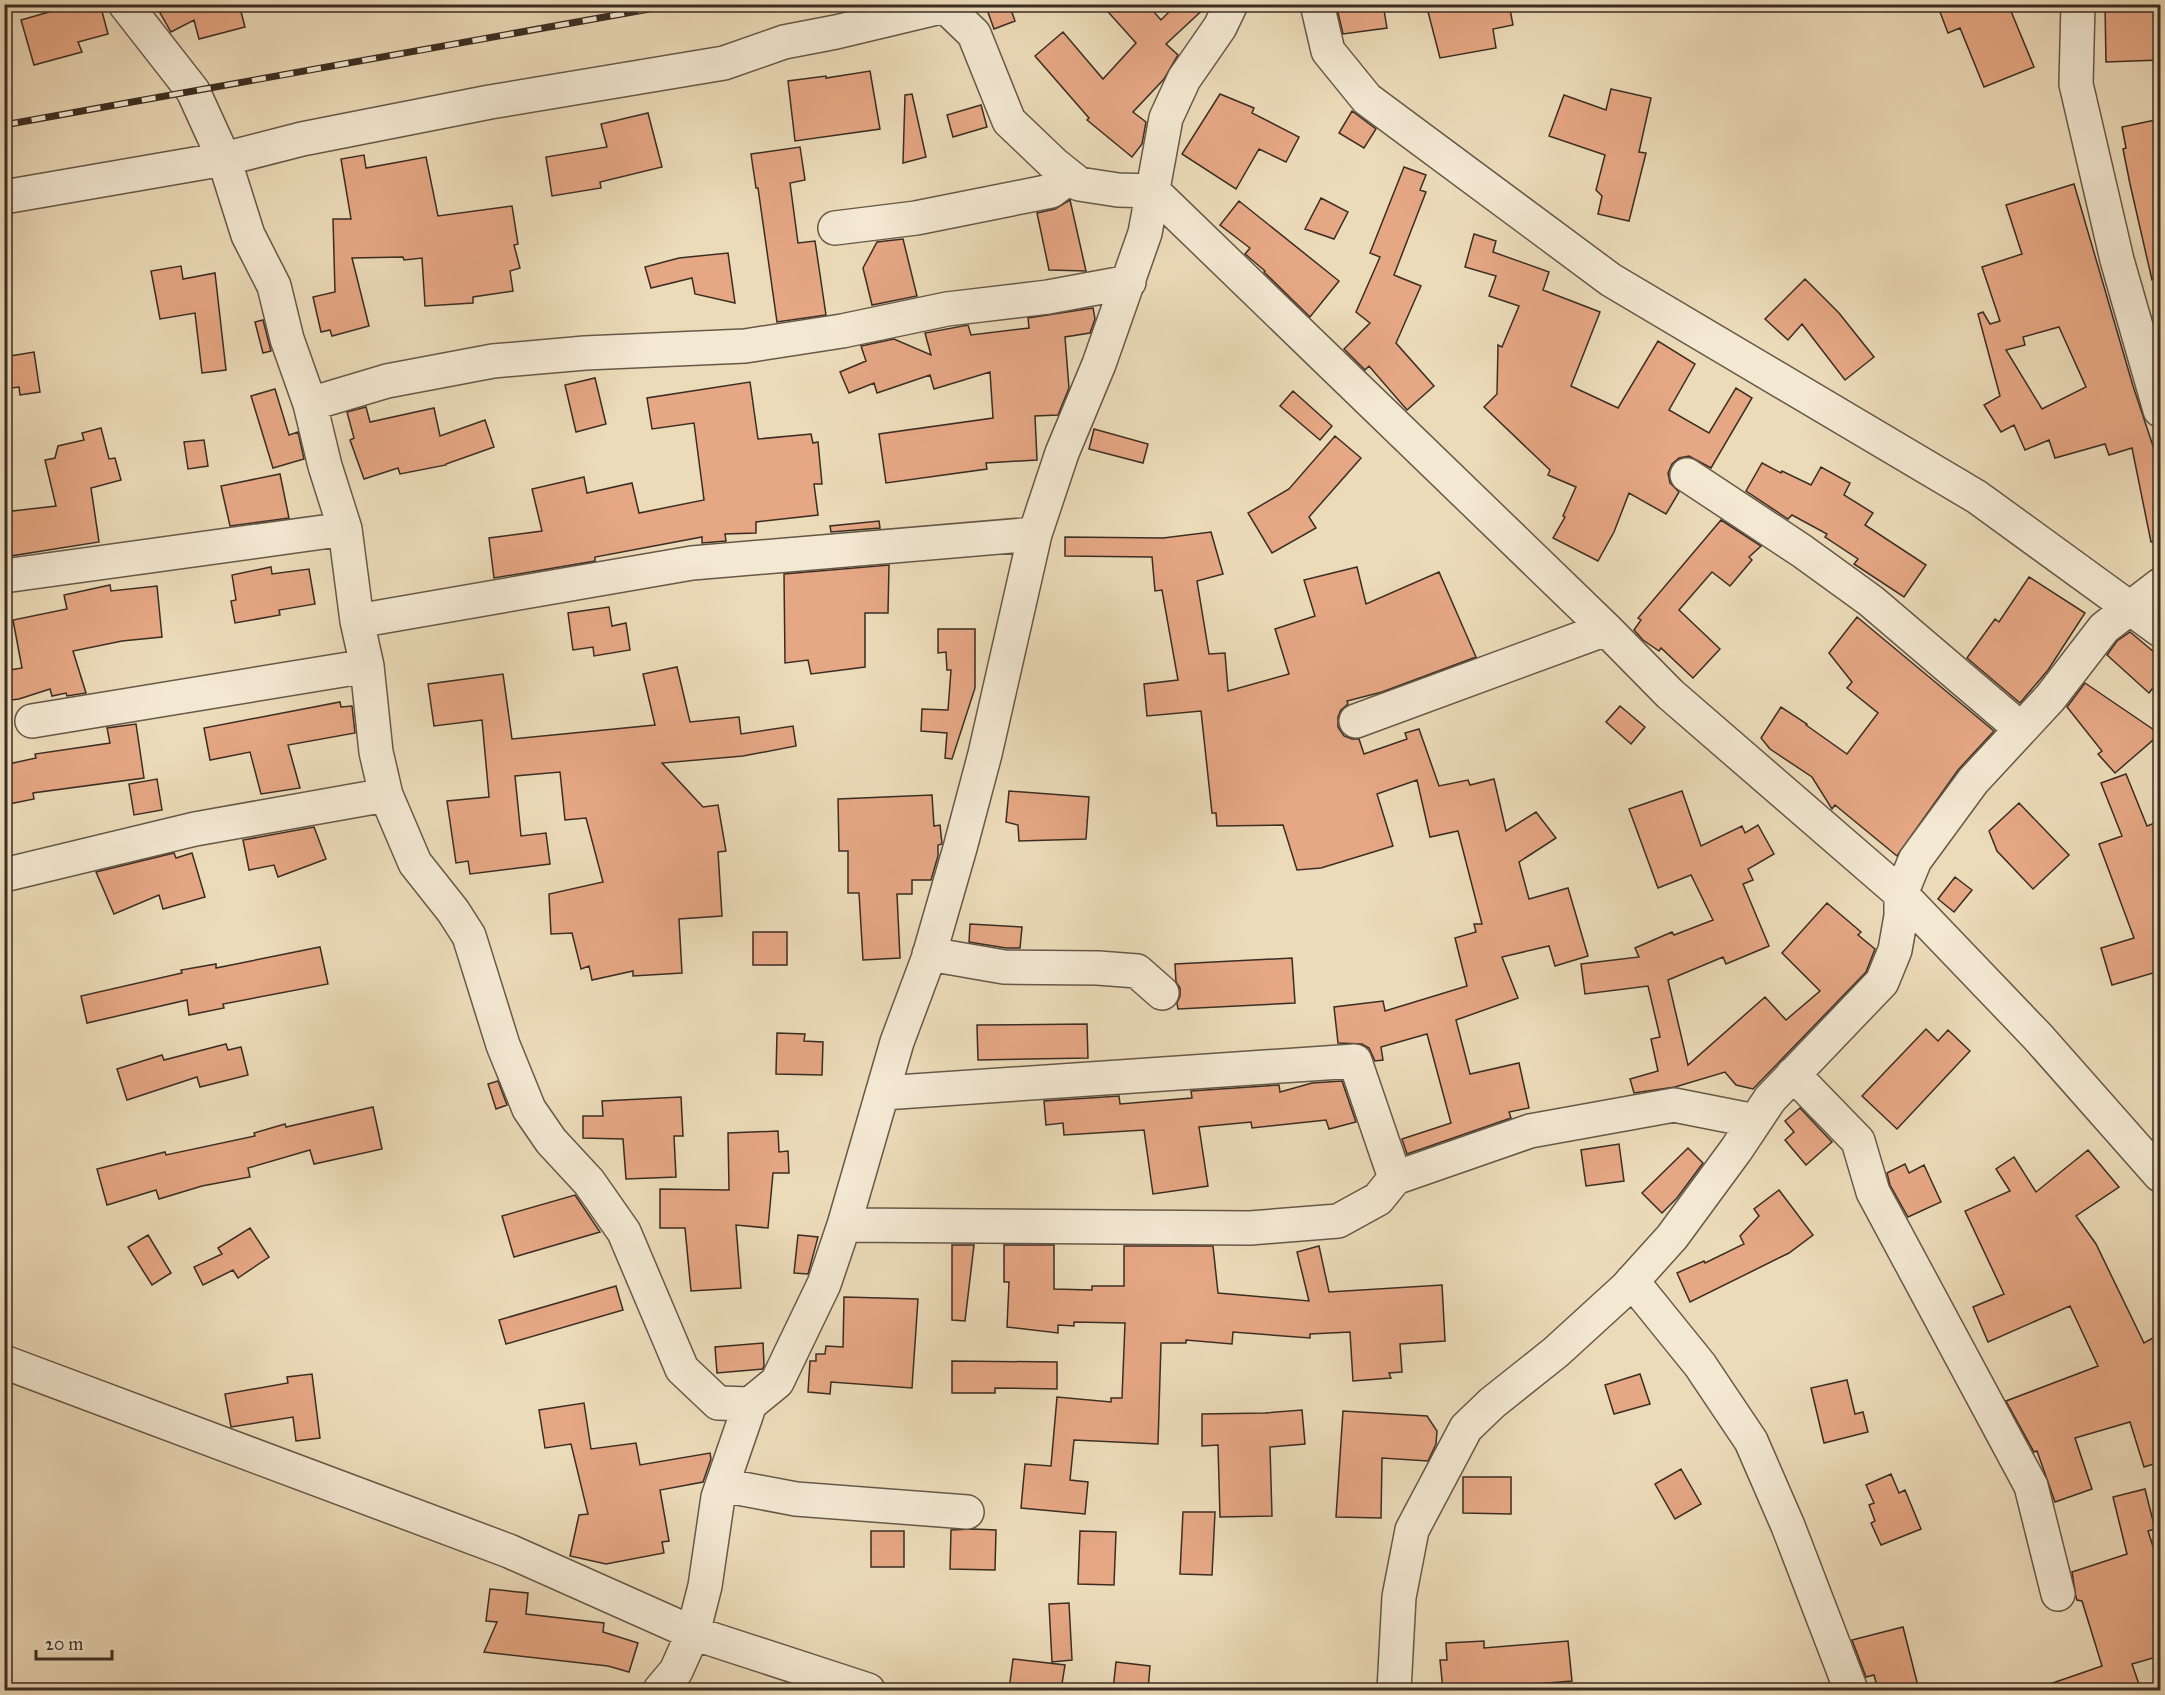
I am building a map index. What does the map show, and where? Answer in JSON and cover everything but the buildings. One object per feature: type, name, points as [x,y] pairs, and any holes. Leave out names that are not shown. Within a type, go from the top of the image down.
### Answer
[{"type":"street","points":[[125,4],[193,92],[224,159],[248,235],[274,286],[287,339],[310,404],[325,466],[345,529],[357,621],[367,666],[376,752],[386,795],[415,863],[453,911],[469,936],[503,1045],[529,1109],[551,1141],[589,1182],[624,1232],[682,1369],[717,1403],[750,1404]]},
{"type":"street","points":[[660,1690],[676,1671],[693,1633],[705,1586],[718,1497],[750,1404],[777,1382],[825,1284],[897,1042],[929,954],[985,754],[1035,534],[1062,453],[1129,282],[1145,233],[1166,118],[1184,79],[1220,27],[1231,4]]},
{"type":"street","points":[[1317,4],[1328,51],[1367,99],[1611,280],[1977,497],[2160,630]]},
{"type":"street","points":[[2078,4],[2076,84],[2117,260],[2150,337],[2160,410]]},
{"type":"street","points":[[4,197],[224,159],[302,139],[490,102],[724,63],[784,42],[945,6],[974,34],[1008,121],[1079,184],[1118,190],[1153,191],[1606,629],[1670,694],[1900,894],[2038,1037],[2160,1175]]},
{"type":"street","points":[[836,228],[916,218],[1051,190],[1070,177]]},
{"type":"street","points":[[310,404],[387,381],[494,361],[585,353],[745,346],[842,331],[947,309],[1048,297],[1129,282]]},
{"type":"street","points":[[1687,475],[1784,539],[1871,601],[2021,729]]},
{"type":"street","points":[[4,576],[345,529]]},
{"type":"street","points":[[357,621],[692,562],[1035,534]]},
{"type":"street","points":[[1394,1690],[1399,1597],[1412,1530],[1466,1428],[1492,1403],[1556,1352],[1632,1281],[1672,1237],[1770,1099],[1882,982],[1895,950],[1900,916],[1900,894],[1915,860],[1973,781],[2050,698],[2104,628],[2160,585]]},
{"type":"street","points":[[1356,721],[1606,629]]},
{"type":"street","points":[[32,721],[367,666]]},
{"type":"street","points":[[4,875],[195,829],[386,795]]},
{"type":"street","points":[[929,954],[1004,967],[1098,968],[1137,971],[1162,993]]},
{"type":"street","points":[[883,1093],[1355,1060],[1395,1178]]},
{"type":"street","points":[[1793,1074],[1858,1141],[1873,1192],[2031,1486],[2058,1594]]},
{"type":"street","points":[[844,1225],[1250,1228],[1338,1221],[1378,1199],[1395,1178],[1530,1131],[1674,1105],[1755,1121]]},
{"type":"street","points":[[1632,1281],[1700,1365],[1751,1441],[1788,1526],[1851,1690]]},
{"type":"street","points":[[4,1362],[509,1551],[693,1633],[868,1690]]},
{"type":"street","points":[[722,1485],[796,1499],[967,1512]]},
{"type":"railway","points":[[4,125],[677,4]]}]
